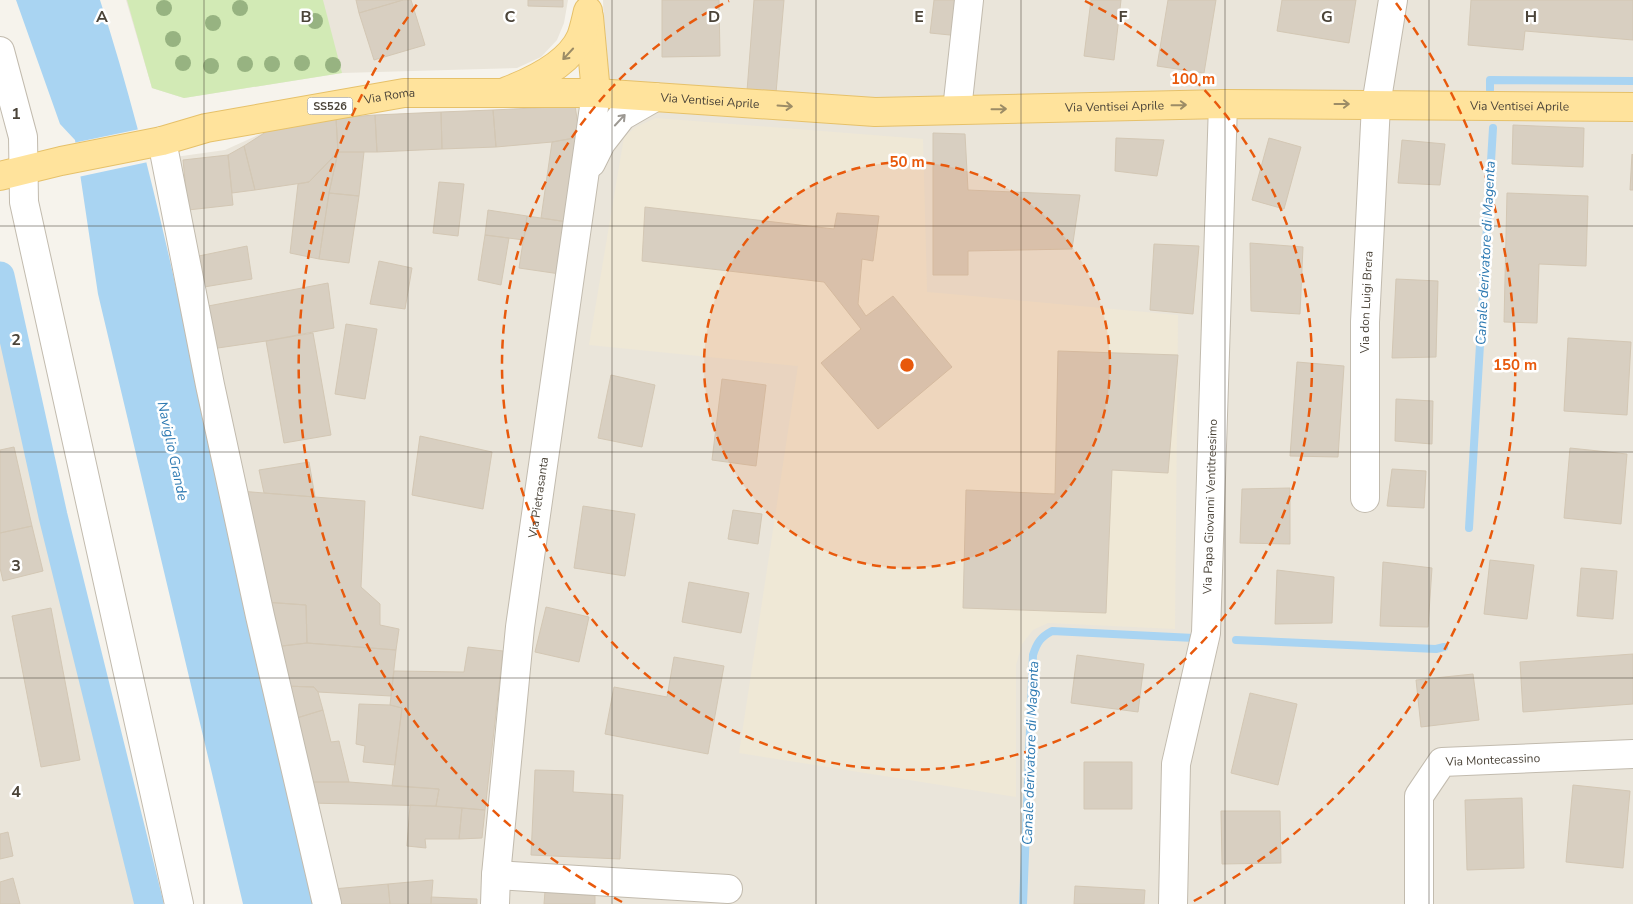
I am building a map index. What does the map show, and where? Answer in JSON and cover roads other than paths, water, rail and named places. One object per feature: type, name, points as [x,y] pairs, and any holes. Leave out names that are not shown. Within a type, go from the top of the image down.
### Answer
[{"type":"main road","name":"Via Roma","points":[[162,142],[206,128],[404,93],[596,93],[588,6]]},
{"type":"main road","name":"Via Roma","points":[[501,93],[515,88],[559,63],[571,52],[581,38],[588,6]]},
{"type":"main road","name":"Via Ventisei Aprile","points":[[596,93],[875,112],[1223,104],[1633,107]]},
{"type":"main road","name":"SS526","points":[[11,173],[55,162],[162,142]]},
{"type":"street","points":[[958,110],[969,0]]},
{"type":"street","name":"Via don Luigi Brera","points":[[1365,498],[1365,322],[1376,104],[1393,0]]},
{"type":"street","points":[[0,51],[4,80],[23,137],[11,173],[24,202],[179,904]]},
{"type":"street","name":"Via Pietrasanta","points":[[495,904],[496,875],[520,627],[596,93]]},
{"type":"street","points":[[585,175],[601,143],[622,116],[655,97]]},
{"type":"street","name":"Via Papa Giovanni Ventitreesimo","points":[[1173,904],[1176,764],[1206,633],[1223,104]]},
{"type":"street","points":[[162,142],[214,404],[260,616],[327,904]]},
{"type":"street","name":"Via Montecassino","points":[[1419,904],[1419,796],[1442,762],[1633,754]]},
{"type":"street","points":[[496,875],[728,889]]},
{"type":"water","name":"Naviglio Grande","points":[[16,0],[100,0],[133,110],[161,220],[236,559],[316,904],[243,904],[98,294],[75,140],[60,124]]},
{"type":"waterway","name":"Canale derivatore di Magenta","points":[[1490,90],[1490,80],[1633,81]]},
{"type":"waterway","name":"Canale derivatore di Magenta","points":[[1469,528],[1493,128]]},
{"type":"waterway","points":[[0,276],[53,516],[149,904]]},
{"type":"waterway","name":"Canale derivatore di Magenta","points":[[1023,904],[1033,655],[1038,643],[1052,631],[1194,638]]},
{"type":"waterway","name":"Canale derivatore di Magenta","points":[[1236,640],[1436,649],[1444,647]]}]
